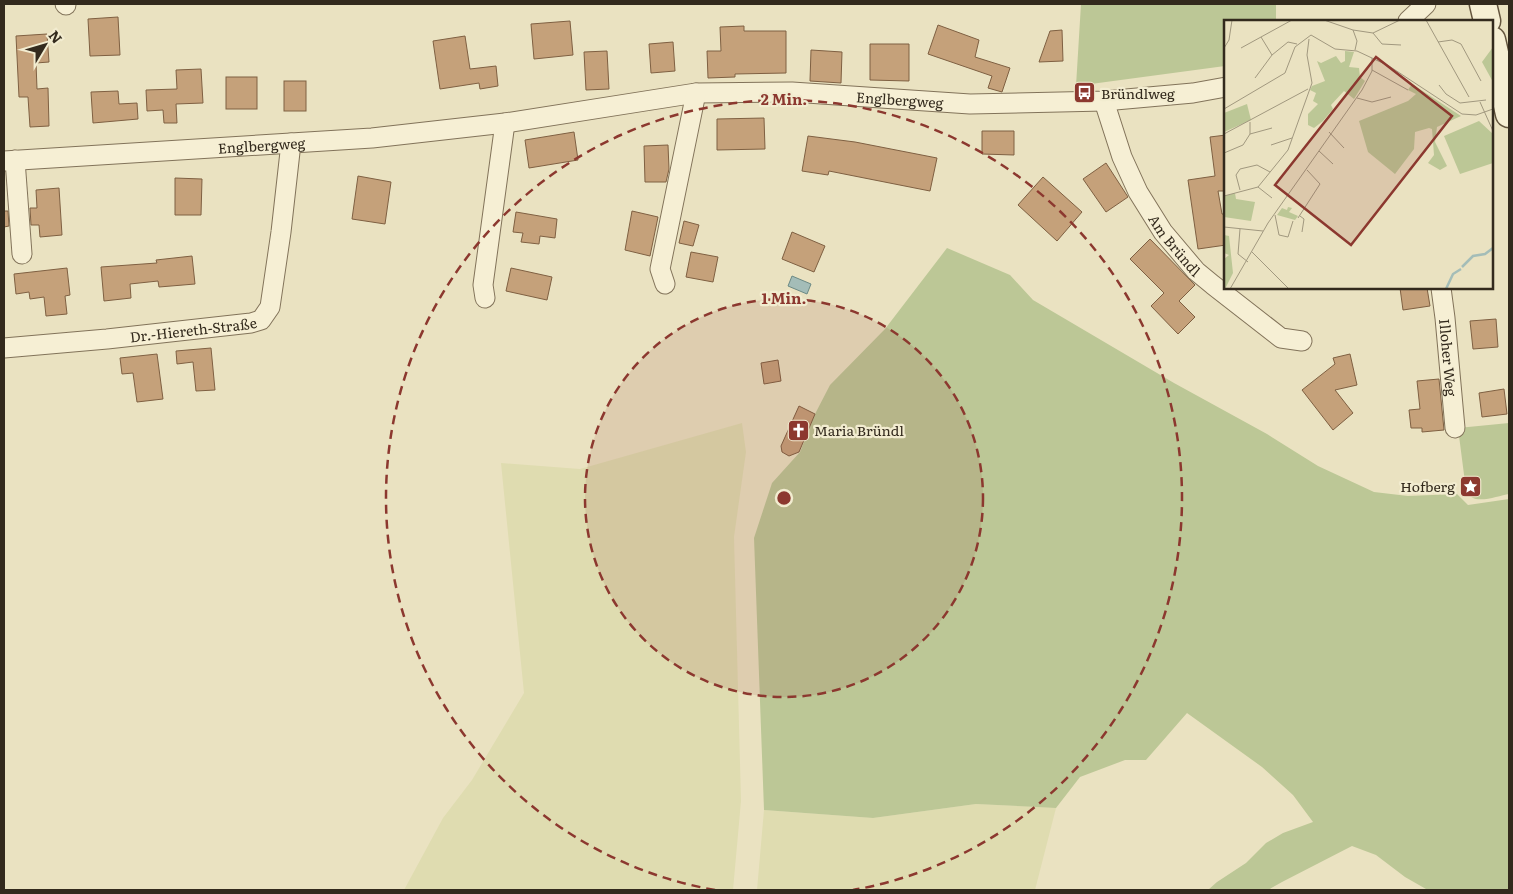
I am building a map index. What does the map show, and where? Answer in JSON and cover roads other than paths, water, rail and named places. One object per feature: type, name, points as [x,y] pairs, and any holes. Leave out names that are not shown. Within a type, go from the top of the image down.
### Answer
[{"type":"street","points":[[1409,20],[1426,4]]},
{"type":"street","points":[[1483,4],[1487,20]]},
{"type":"street","points":[[1493,44],[1509,114]]},
{"type":"street","points":[[1104,101],[1193,93],[1224,87]]},
{"type":"street","name":"Englbergweg","points":[[22,254],[10,160],[372,138],[505,123],[696,93],[792,92],[970,104],[1104,101]]},
{"type":"street","points":[[665,284],[660,269],[696,93]]},
{"type":"street","name":"Am Bründl","points":[[1104,101],[1122,157],[1138,192],[1163,232],[1196,271],[1213,285],[1281,338],[1302,341]]},
{"type":"street","points":[[485,298],[483,285],[505,123]]},
{"type":"street","name":"Dr.-Hiereth-Straße","points":[[4,348],[107,339],[251,323],[261,320],[270,307],[291,143]]},
{"type":"street","name":"Illoher Weg","points":[[1441,289],[1455,428]]},
{"type":"water","points":[[792,276],[811,284],[807,294],[788,286]]},
{"type":"place","name":"Bründlweg","points":[[1085,93]]},
{"type":"place","name":"Maria Bründl","points":[[798,430]]},
{"type":"place","name":"Hofberg","points":[[1471,486]]}]
